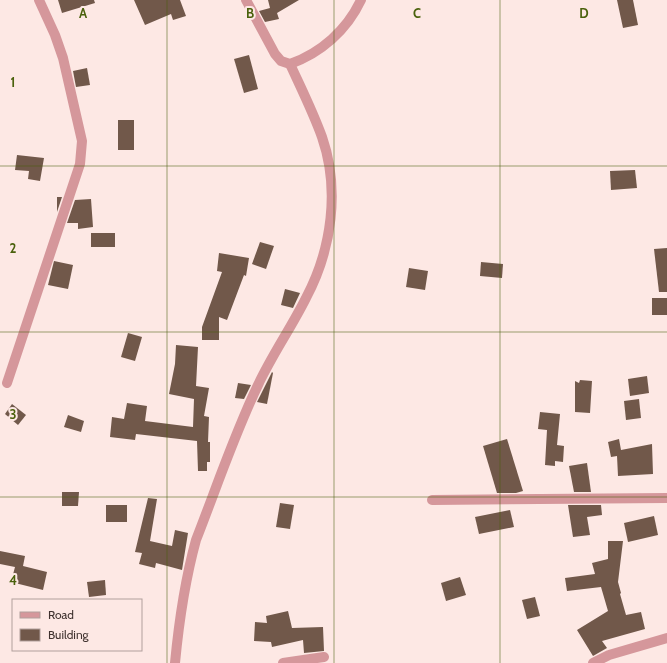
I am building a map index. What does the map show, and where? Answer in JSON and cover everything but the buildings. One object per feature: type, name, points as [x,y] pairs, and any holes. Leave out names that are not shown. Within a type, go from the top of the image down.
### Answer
[{"type":"street","points":[[7,383],[80,164],[82,152],[82,141],[64,58],[39,0]]},
{"type":"street","points":[[246,0],[276,54],[281,61],[290,64],[317,52],[333,39],[361,0]]},
{"type":"street","points":[[175,663],[178,630],[188,567],[196,540],[258,385],[312,285],[325,248],[331,222],[331,198],[327,157],[322,137],[290,64]]},
{"type":"street","points":[[432,500],[667,498]]},
{"type":"street","points":[[593,663],[609,655],[667,638]]},
{"type":"street","points":[[283,663],[324,657]]}]
